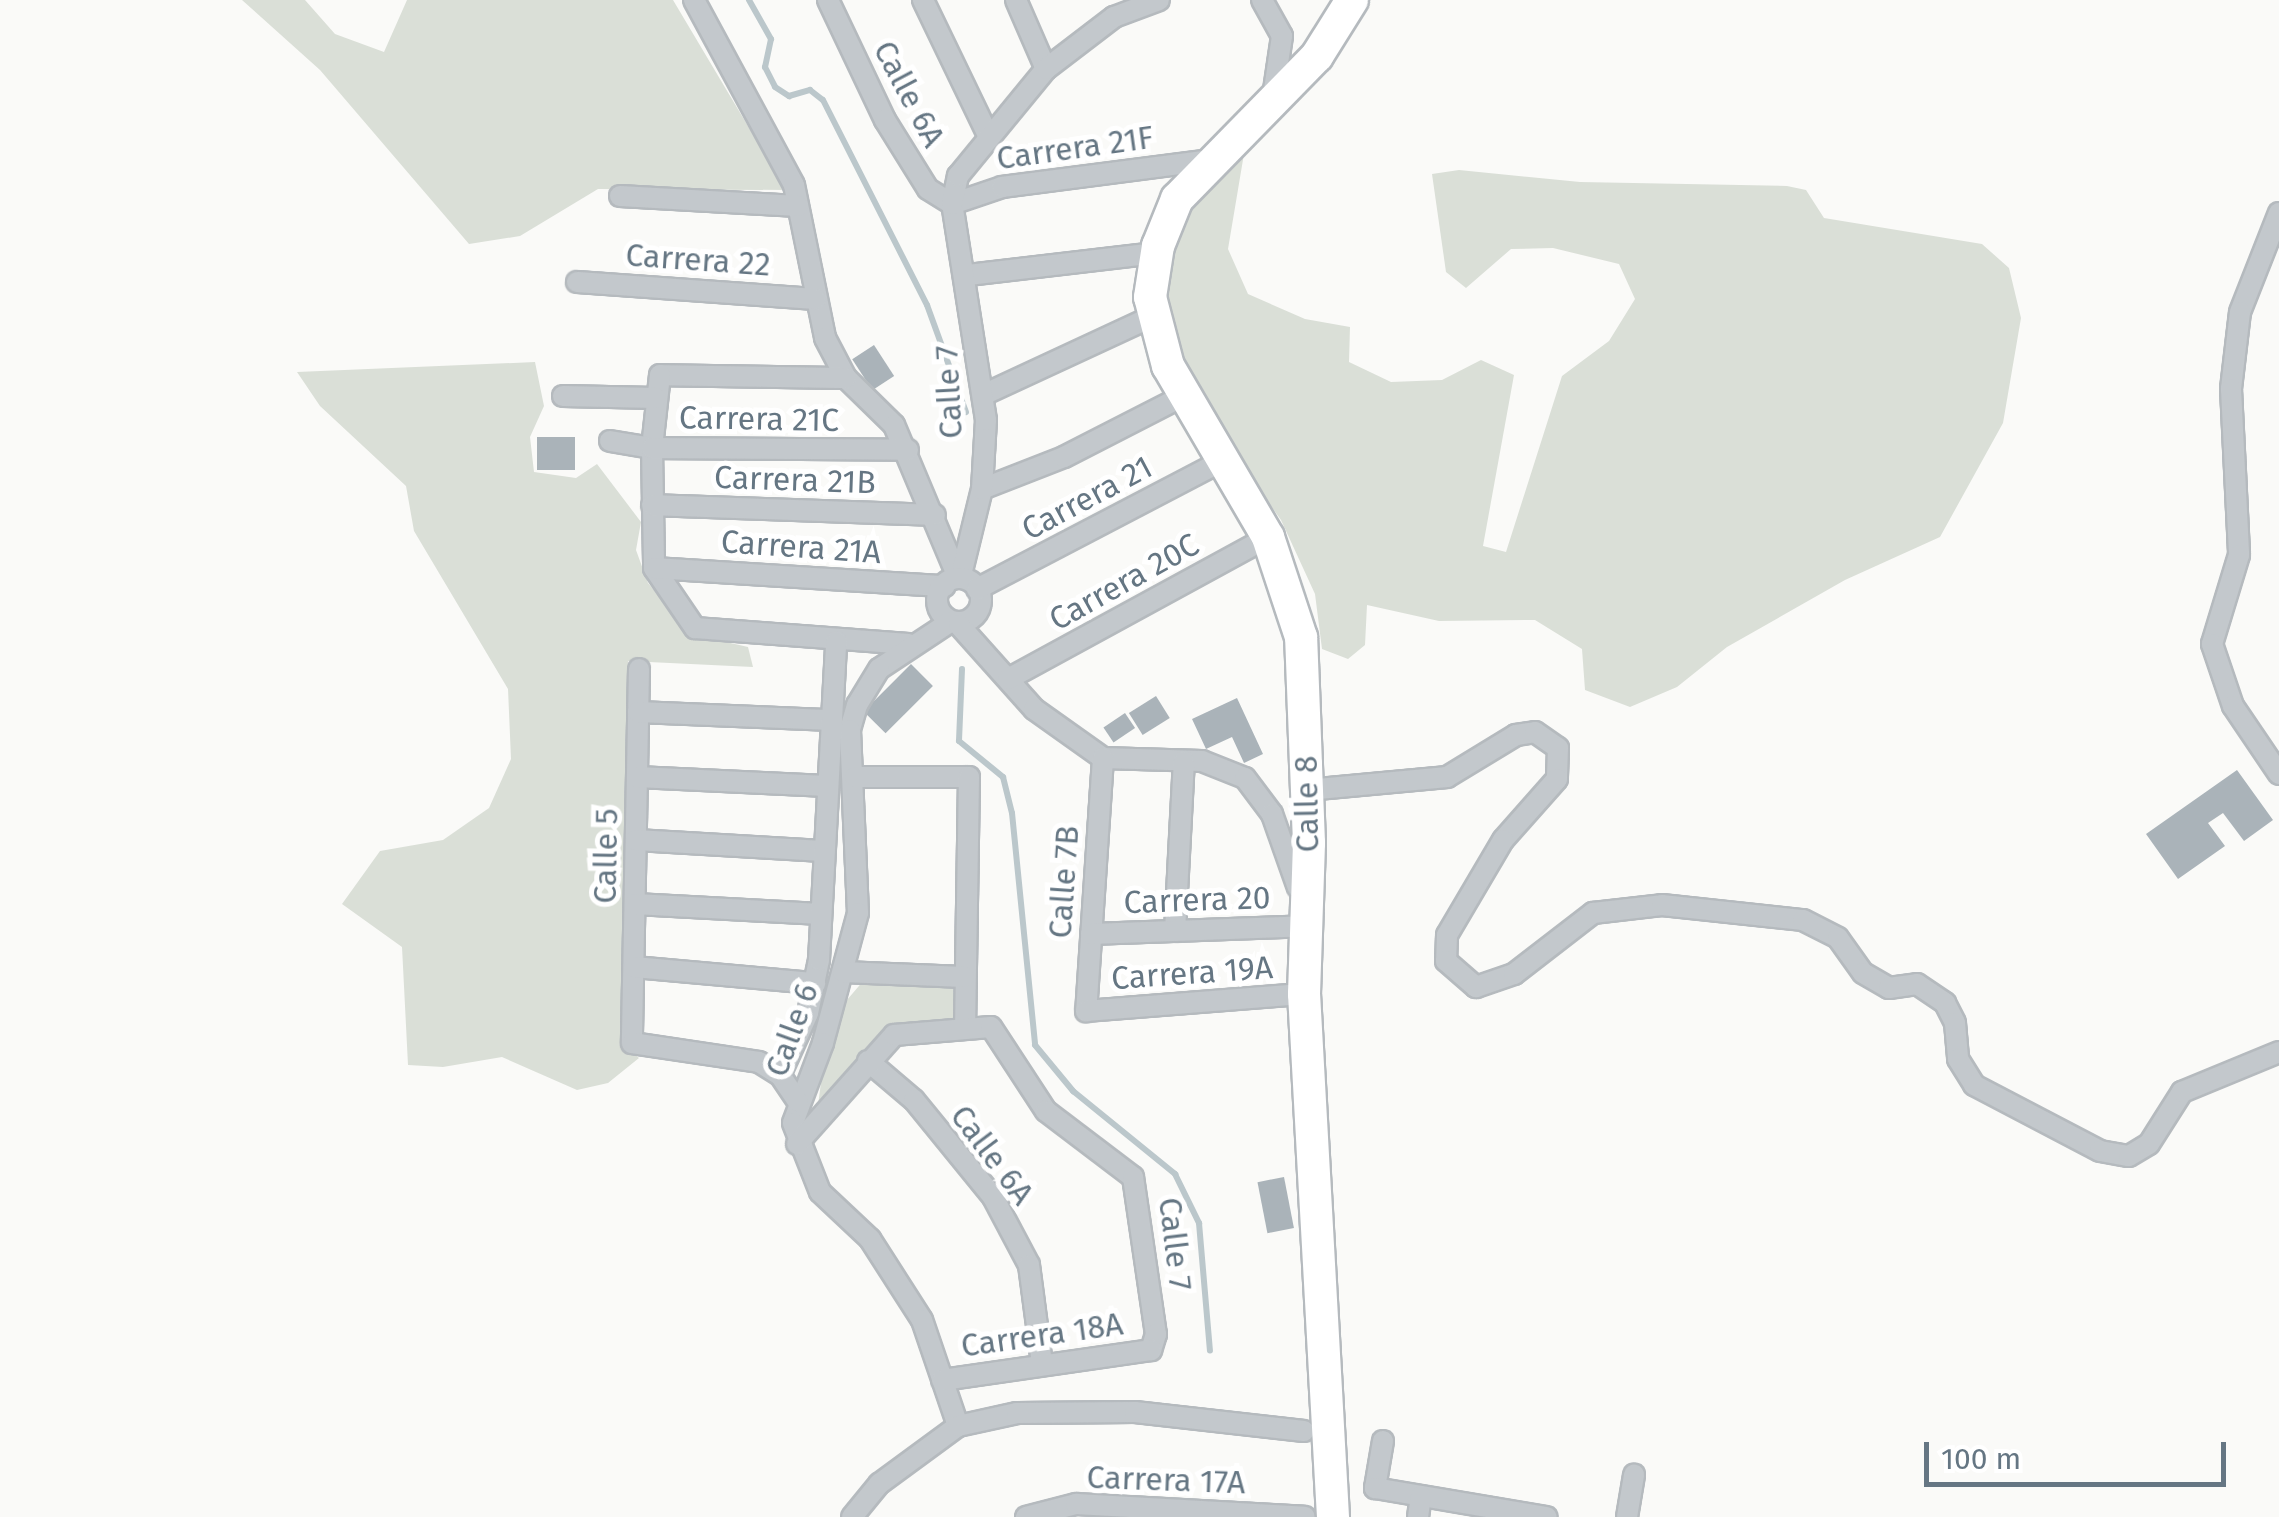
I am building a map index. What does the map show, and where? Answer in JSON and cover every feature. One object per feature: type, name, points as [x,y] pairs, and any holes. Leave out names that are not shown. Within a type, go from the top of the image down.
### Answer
[{"type":"main road","name":"Calle 8","points":[[1334,1517],[1304,994],[1307,790],[1301,637],[1268,537],[1183,396],[1152,317],[1156,253],[1177,199],[1215,154],[1317,56],[1352,0]]},
{"type":"street","points":[[694,0],[794,185],[824,338],[846,378],[894,425],[908,450],[935,515],[955,600]]},
{"type":"street","name":"Calle 6A","points":[[828,0],[884,120],[928,189],[952,204]]},
{"type":"street","points":[[923,0],[988,136]]},
{"type":"street","points":[[1016,0],[1046,69]]},
{"type":"street","points":[[952,204],[958,176],[1046,69],[1110,8],[1159,0]]},
{"type":"street","points":[[1262,0],[1282,36],[1273,96]]},
{"type":"street","name":"Carrera 21F","points":[[952,204],[1038,180],[1215,154]]},
{"type":"street","points":[[620,196],[798,206]]},
{"type":"street","name":"Calle 7","points":[[952,204],[968,274],[983,395],[982,489],[955,600],[986,652],[1062,733],[1103,758],[1224,766],[1261,793],[1284,842],[1305,926]]},
{"type":"street","points":[[2279,213],[2240,312],[2230,389],[2239,555],[2212,644],[2234,706],[2279,774]]},
{"type":"street","points":[[968,274],[1156,253]]},
{"type":"street","name":"Carrera 22","points":[[577,282],[815,299]]},
{"type":"street","points":[[983,395],[1152,317]]},
{"type":"street","points":[[846,378],[660,375],[652,448],[654,568],[695,628],[836,641],[915,640]]},
{"type":"street","points":[[563,396],[656,398]]},
{"type":"street","points":[[982,489],[1064,457],[1183,396]]},
{"type":"street","name":"Carrera 21C","points":[[610,442],[652,448],[908,450]]},
{"type":"street","name":"Carrera 21","points":[[955,600],[1224,460]]},
{"type":"street","name":"Carrera 21B","points":[[652,505],[935,515]]},
{"type":"street","name":"Carrera 20C","points":[[1008,679],[1268,537]]},
{"type":"street","name":"Carrera 21A","points":[[654,568],[955,600]]},
{"type":"street","name":"Calle 6","points":[[955,600],[879,669],[857,704],[850,730],[860,884],[843,972],[798,1102],[796,1144],[820,1192],[870,1239],[903,1286],[958,1426]]},
{"type":"street","points":[[798,1102],[780,1075],[815,982],[836,641]]},
{"type":"street","name":"Calle 5","points":[[639,669],[632,1043],[759,1062],[780,1075]]},
{"type":"street","points":[[638,712],[832,720]]},
{"type":"street","points":[[1307,790],[1447,776],[1516,735],[1536,732],[1558,748],[1557,779],[1503,840],[1447,935],[1446,961],[1476,987],[1514,974],[1593,913],[1662,905],[1802,920],[1838,938],[1876,980],[1889,988],[1916,984],[1945,1003],[1955,1024],[1958,1059],[1974,1085],[2100,1151],[2129,1156],[2148,1144],[2182,1092],[2279,1052]]},
{"type":"street","name":"Calle 7B","points":[[1086,1011],[1103,758]]},
{"type":"street","points":[[1175,931],[1184,761]]},
{"type":"street","points":[[637,777],[827,786]]},
{"type":"street","points":[[796,1144],[894,1035],[965,1028],[969,777],[855,777]]},
{"type":"street","points":[[636,840],[824,851]]},
{"type":"street","points":[[635,904],[821,914]]},
{"type":"street","name":"Carrera 20","points":[[1091,934],[1305,926]]},
{"type":"street","points":[[634,967],[815,982]]},
{"type":"street","points":[[843,972],[964,977]]},
{"type":"street","name":"Carrera 19A","points":[[1086,1011],[1304,994]]},
{"type":"street","name":"Calle 7","points":[[965,1028],[991,1027],[1046,1110],[1133,1177],[1156,1334],[1151,1350]]},
{"type":"street","name":"Calle 6A","points":[[868,1061],[914,1100],[993,1197],[1029,1265],[1042,1364]]},
{"type":"street","name":"Carrera 18A","points":[[942,1380],[1151,1350]]},
{"type":"street","points":[[852,1517],[879,1484],[958,1426],[1016,1413],[1090,1410],[1304,1431]]},
{"type":"street","points":[[1383,1441],[1375,1488],[1420,1507],[1546,1517]]},
{"type":"street","points":[[1627,1517],[1634,1475]]},
{"type":"street","name":"Carrera 17A","points":[[1026,1517],[1076,1504],[1305,1517]]},
{"type":"shaded area","points":[[242,0],[305,0],[335,34],[384,52],[407,0],[673,0],[786,190],[598,189],[520,236],[469,244],[320,70]]},
{"type":"shaded area","points":[[1247,136],[1228,249],[1248,294],[1305,319],[1350,327],[1349,362],[1391,382],[1442,380],[1481,360],[1514,375],[1483,546],[1506,552],[1562,376],[1609,341],[1635,299],[1619,264],[1553,248],[1511,249],[1466,288],[1446,272],[1432,174],[1459,170],[1580,182],[1787,186],[1806,190],[1824,218],[1982,244],[2009,268],[2021,318],[2003,423],[1940,537],[1845,580],[1727,647],[1677,687],[1630,707],[1585,690],[1582,649],[1535,620],[1439,621],[1367,605],[1365,645],[1348,659],[1322,649],[1315,594],[1281,520],[1226,443],[1162,323],[1179,225]]},
{"type":"shaded area","points":[[535,362],[544,406],[530,437],[534,472],[576,478],[597,464],[641,522],[636,550],[648,583],[691,634],[748,647],[753,667],[628,661],[620,1043],[639,1058],[608,1083],[577,1090],[502,1057],[443,1067],[408,1065],[402,947],[342,904],[380,851],[443,840],[489,808],[511,759],[508,689],[414,531],[406,486],[320,406],[297,372]]},
{"type":"shaded area","points":[[870,973],[976,977],[971,1020],[906,1024],[817,1113],[829,1021]]},
{"type":"building","points":[[874,345],[894,376],[872,390],[852,359]]},
{"type":"building","points":[[537,437],[575,437],[575,470],[537,470]]},
{"type":"building","points":[[911,664],[933,686],[886,733],[864,711]]},
{"type":"building","points":[[1156,696],[1170,718],[1143,735],[1129,713]]},
{"type":"building","points":[[1237,698],[1263,754],[1244,763],[1232,737],[1206,749],[1192,719]]},
{"type":"building","points":[[1125,713],[1135,728],[1114,742],[1103,728]]},
{"type":"building","points":[[2237,770],[2273,820],[2244,841],[2223,813],[2208,823],[2225,846],[2178,879],[2146,834]]},
{"type":"building","points":[[1284,1177],[1294,1228],[1267,1233],[1257,1182]]},
{"type":"waterway","points":[[749,0],[771,39],[765,67],[775,87],[789,96],[810,90],[823,100],[927,305],[966,412]]},
{"type":"waterway","points":[[962,669],[959,741],[1003,777],[1012,813],[1035,1045],[1073,1091],[1175,1174],[1199,1223],[1210,1351]]}]
